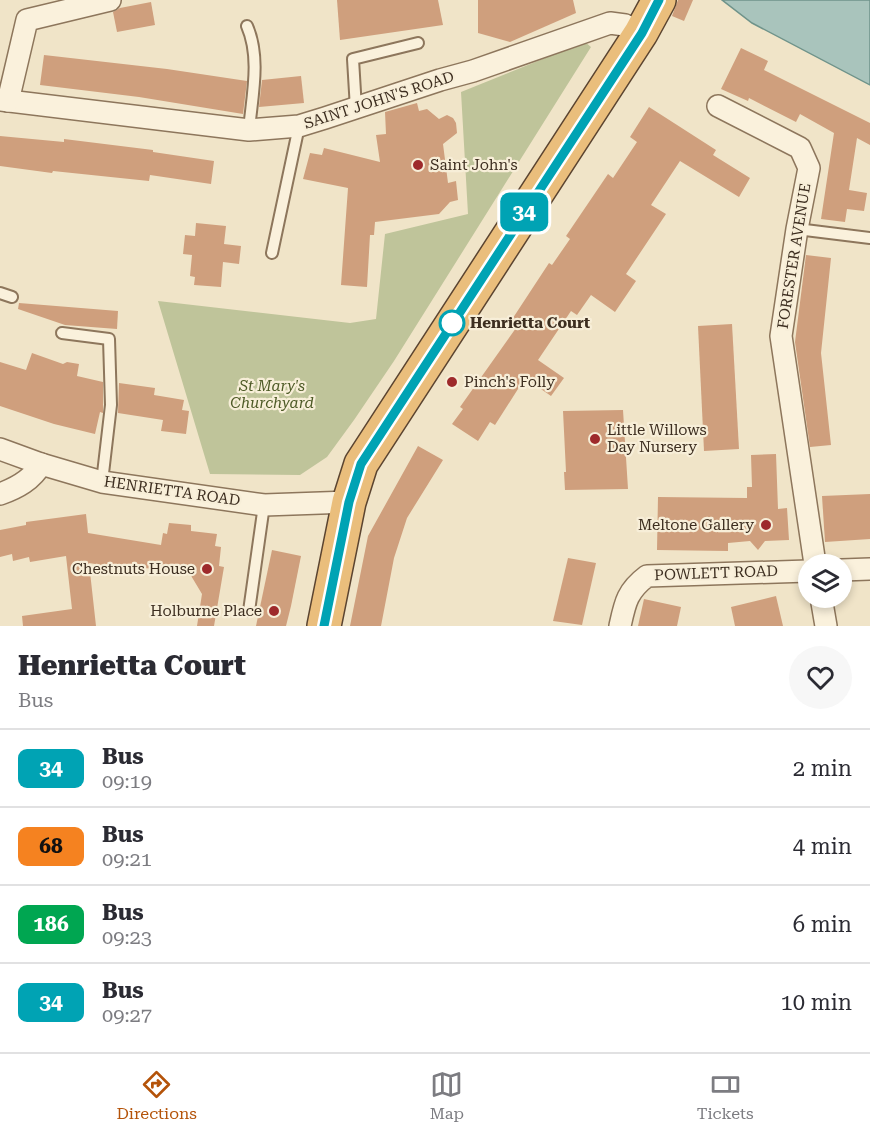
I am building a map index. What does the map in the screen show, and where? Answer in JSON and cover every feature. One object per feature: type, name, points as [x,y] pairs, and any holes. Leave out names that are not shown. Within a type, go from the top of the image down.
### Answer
[{"type":"highway","points":[[324,626],[349,502],[361,464],[642,33],[659,0]]},
{"type":"street","points":[[4,101],[27,20],[110,0]]},
{"type":"street","name":"SAINT JOHN'S ROAD","points":[[4,101],[249,130],[299,126],[473,71],[610,23],[625,25],[642,33]]},
{"type":"street","name":"FORESTER AVENUE","points":[[718,106],[800,148],[809,168],[797,229],[781,336],[814,554]]},
{"type":"street","name":"HENRIETTA ROAD","points":[[0,449],[102,482],[264,505],[349,502]]},
{"type":"street","points":[[0,494],[26,481],[35,474],[41,464]]},
{"type":"street","points":[[852,570],[870,569]]},
{"type":"street","name":"POWLETT ROAD","points":[[620,626],[633,586],[646,576],[798,571]]},
{"type":"street","points":[[823,608],[826,626]]},
{"type":"lane","points":[[247,26],[254,56],[249,130]]},
{"type":"lane","points":[[356,109],[353,59],[418,43]]},
{"type":"lane","points":[[272,254],[299,126]]},
{"type":"lane","points":[[797,229],[870,238]]},
{"type":"lane","points":[[0,293],[12,297]]},
{"type":"lane","points":[[62,333],[109,339],[111,405],[102,482]]},
{"type":"lane","points":[[249,611],[264,505]]},
{"type":"green space","name":"St Mary's Churchyard","points":[[585,42],[591,47],[394,361],[327,457],[300,475],[210,474],[158,301],[350,323],[376,319],[385,234],[468,214],[461,92]]},
{"type":"water","points":[[722,0],[870,0],[870,85],[752,23]]},
{"type":"building","points":[[337,0],[438,0],[443,25],[340,40]]},
{"type":"building","points":[[478,0],[573,0],[576,13],[510,42],[478,33]]},
{"type":"building","points":[[678,0],[693,0],[684,21],[672,16]]},
{"type":"building","points":[[151,2],[155,25],[117,32],[113,12],[120,8]]},
{"type":"building","points":[[741,48],[768,61],[764,70],[870,123],[870,145],[857,138],[849,190],[867,193],[864,211],[847,209],[845,222],[821,219],[834,133],[800,114],[796,122],[749,98],[748,101],[721,89]]},
{"type":"building","points":[[44,55],[247,81],[243,114],[139,97],[40,85]]},
{"type":"building","points":[[301,76],[304,103],[259,107],[262,80]]},
{"type":"building","points":[[417,103],[419,111],[427,109],[439,119],[447,115],[456,123],[457,133],[443,144],[448,183],[456,181],[458,200],[450,202],[439,214],[375,222],[374,235],[370,235],[367,287],[341,285],[348,188],[303,179],[310,153],[322,155],[324,148],[380,162],[376,135],[386,134],[385,112]]},
{"type":"building","points":[[649,107],[716,150],[713,155],[750,178],[739,197],[680,161],[651,205],[666,214],[626,274],[636,281],[615,312],[591,295],[577,315],[571,311],[538,360],[564,378],[551,396],[525,378],[495,425],[490,422],[478,441],[452,424],[463,409],[460,407],[516,328],[509,324],[549,263],[552,265],[570,239],[566,236],[608,174],[613,178],[637,142],[630,137]]},
{"type":"building","points":[[0,136],[64,142],[64,139],[153,150],[153,152],[214,161],[211,184],[150,175],[149,181],[0,166]]},
{"type":"building","points":[[196,223],[226,226],[224,244],[241,246],[239,264],[223,262],[221,287],[194,285],[195,277],[190,276],[192,255],[183,254],[185,235],[195,236]]},
{"type":"building","points":[[806,255],[831,258],[821,353],[831,445],[810,447],[795,342]]},
{"type":"building","points":[[19,303],[118,311],[117,329],[65,325],[18,309]]},
{"type":"building","points":[[732,324],[739,449],[704,451],[698,326]]},
{"type":"building","points":[[32,353],[63,364],[67,362],[79,364],[77,376],[103,382],[103,413],[100,412],[95,434],[54,424],[0,406],[0,362],[26,370]]},
{"type":"building","points":[[119,383],[155,388],[154,395],[184,400],[182,410],[189,411],[186,434],[161,431],[163,420],[118,413]]},
{"type":"building","points":[[623,410],[628,489],[565,490],[563,411]]},
{"type":"building","points":[[418,446],[443,460],[407,518],[394,558],[381,626],[350,626],[368,536]]},
{"type":"building","points":[[776,454],[778,509],[787,508],[789,540],[765,541],[758,550],[750,541],[728,543],[728,551],[657,550],[658,497],[747,498],[747,487],[752,487],[751,455]]},
{"type":"building","points":[[870,494],[870,539],[825,542],[822,496]]},
{"type":"building","points":[[86,514],[88,533],[161,545],[163,533],[167,534],[169,523],[191,525],[191,531],[217,534],[215,546],[221,547],[219,566],[224,567],[214,626],[197,626],[202,594],[190,574],[145,568],[144,572],[89,563],[96,626],[23,626],[22,616],[72,609],[66,556],[30,562],[29,557],[13,561],[12,554],[0,557],[0,530],[26,525],[26,522]]},
{"type":"building","points":[[272,550],[301,556],[291,606],[286,626],[256,626]]},
{"type":"building","points":[[568,558],[596,563],[582,625],[553,621]]},
{"type":"building","points":[[776,596],[783,626],[735,626],[731,607]]},
{"type":"building","points":[[644,599],[681,607],[677,626],[638,626]]},
{"type":"bus line","name":"34","points":[[324,626],[349,502],[361,464],[642,33],[659,0]]},
{"type":"place","name":"Saint John's","points":[[418,165]]},
{"type":"place","name":"Henrietta Court","points":[[452,323]]},
{"type":"place","name":"Pinch's Folly","points":[[452,382]]},
{"type":"place","name":"Little Willows Day Nursery","points":[[595,439]]},
{"type":"place","name":"Meltone Gallery","points":[[766,525]]},
{"type":"place","name":"Chestnuts House","points":[[207,569]]},
{"type":"place","name":"Holburne Place","points":[[274,611]]}]
